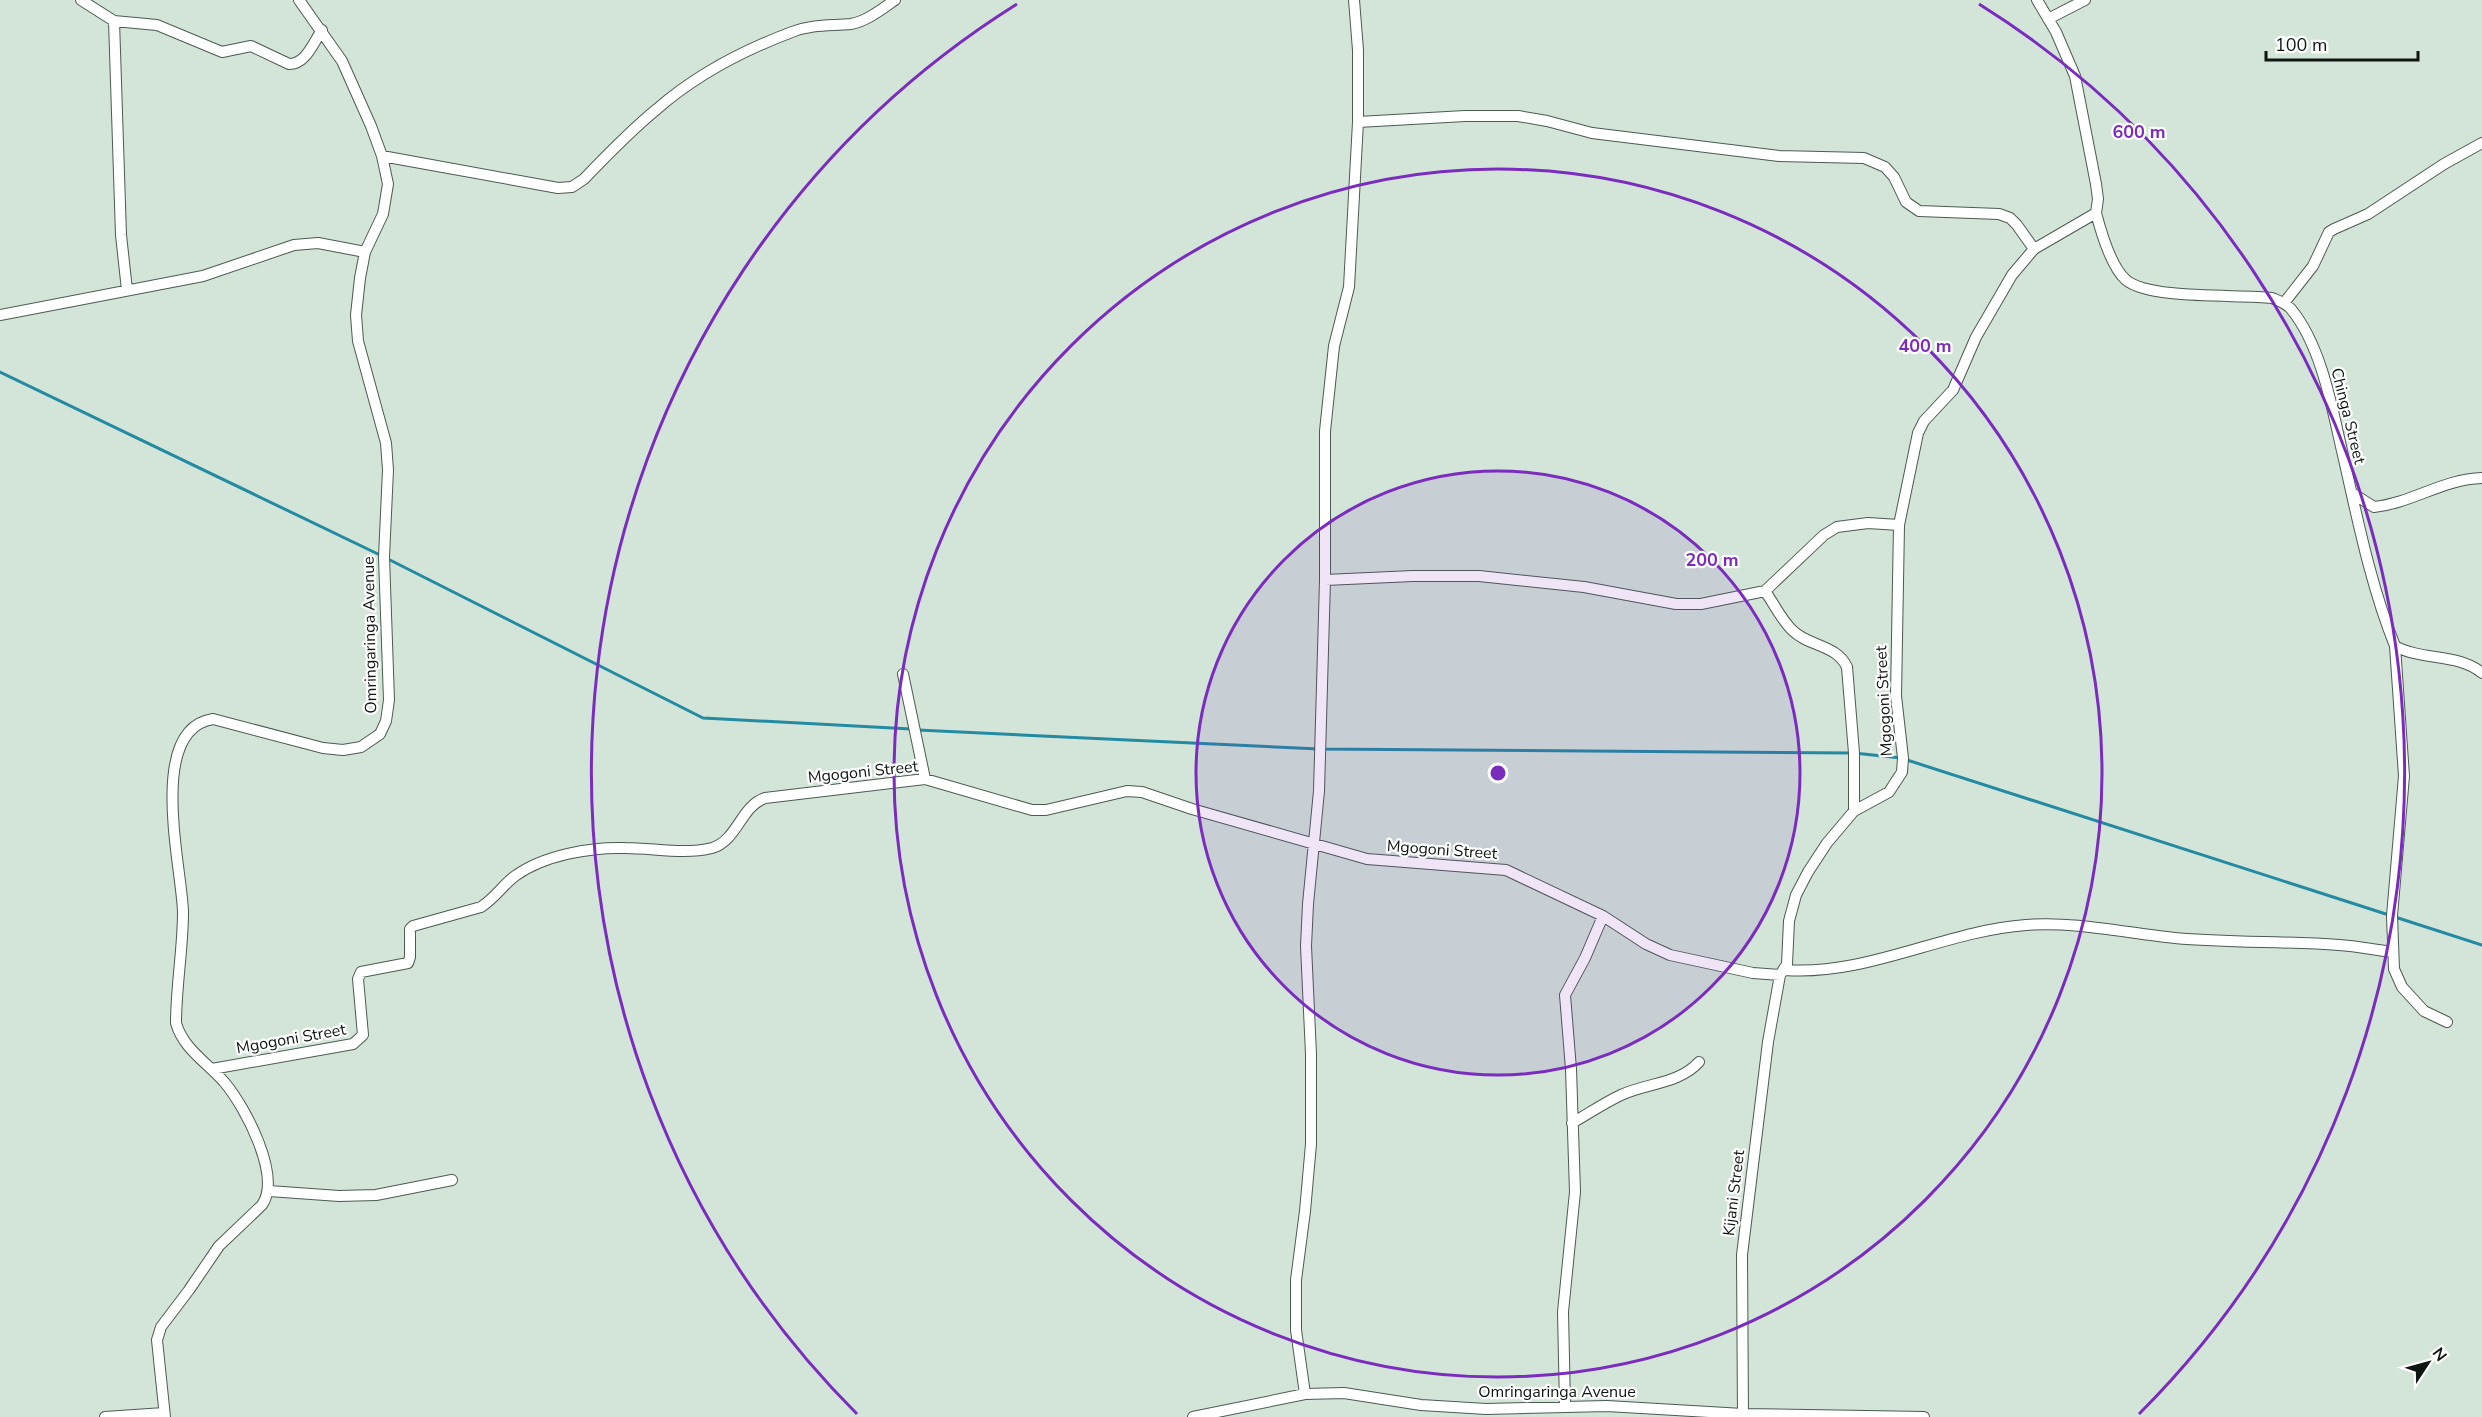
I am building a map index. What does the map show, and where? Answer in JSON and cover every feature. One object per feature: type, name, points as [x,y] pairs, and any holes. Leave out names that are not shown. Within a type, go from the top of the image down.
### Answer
[{"type":"street","points":[[81,0],[114,21],[156,25],[222,52],[251,46],[290,64],[302,61],[322,30]]},
{"type":"street","name":"Omringaringa Avenue","points":[[268,1191],[266,1168],[252,1128],[239,1104],[212,1069],[186,1044],[179,1034],[176,1023],[183,930],[183,899],[172,813],[177,753],[185,736],[198,724],[213,719],[323,748],[343,750],[361,747],[380,734],[386,721],[389,700],[384,557],[388,470],[386,443],[358,341],[356,315],[365,252],[375,235],[387,197],[388,184],[382,156],[358,94],[342,61],[299,0]]},
{"type":"street","points":[[382,156],[558,188],[572,187],[584,179],[657,109],[688,85],[728,61],[794,31],[813,26],[852,24],[864,20],[895,0]]},
{"type":"street","points":[[1305,1394],[1296,1330],[1296,1280],[1311,1144],[1311,1054],[1306,946],[1319,791],[1325,580],[1325,431],[1334,346],[1348,287],[1358,122],[1358,50],[1354,0]]},
{"type":"street","points":[[2037,0],[2067,54],[2075,76],[2096,184],[2098,199],[2096,213],[2107,245],[2120,272],[2133,284],[2148,289],[2260,297],[2284,303],[2313,266],[2329,232],[2368,214],[2444,164],[2482,143]]},
{"type":"street","points":[[2048,19],[2085,0]]},
{"type":"street","points":[[114,21],[121,235],[127,290]]},
{"type":"street","points":[[1358,122],[1465,116],[1518,116],[1548,121],[1592,133],[1779,156],[1864,158],[1885,167],[1894,177],[1906,202],[1919,211],[1999,214],[2010,218],[2034,249]]},
{"type":"street","name":"Mgogoni Street","points":[[212,1069],[353,1044],[359,1041],[363,1035],[358,979],[361,972],[408,963],[412,926],[481,907],[523,871],[564,854],[584,849],[625,848],[698,851],[715,847],[728,838],[752,806],[765,798],[924,779],[1032,810],[1046,810],[1127,791],[1142,792],[1367,859],[1506,870],[1603,916],[1646,944],[1670,955],[1753,973],[1782,972],[1788,956],[1790,921],[1796,895],[1827,843],[1854,812],[1889,792],[1902,772],[1903,758],[1896,696],[1899,525],[1918,433],[1924,421],[1953,390],[1976,337],[2012,275],[2034,249],[2096,213]]},
{"type":"street","points":[[0,315],[203,276],[294,245],[318,243],[365,252]]},
{"type":"street","name":"Chinga Street","points":[[2284,303],[2299,320],[2321,371],[2335,418],[2377,591],[2395,646],[2404,776],[2401,825],[2394,876],[2392,916],[2394,969],[2402,987],[2424,1011],[2446,1022]]},
{"type":"street","points":[[2352,493],[2374,507],[2383,506],[2455,480],[2482,478]]},
{"type":"street","points":[[1325,580],[1479,576],[1584,586],[1676,604],[1719,602],[1765,591],[1824,535],[1837,527],[1868,523],[1899,525]]},
{"type":"street","points":[[1765,591],[1793,632],[1806,640],[1835,651],[1843,659],[1846,667],[1854,753],[1854,812]]},
{"type":"street","points":[[2395,646],[2412,652],[2459,661],[2482,673]]},
{"type":"street","points":[[903,674],[924,779]]},
{"type":"street","points":[[1565,1406],[1563,1312],[1575,1208],[1571,1069],[1565,995],[1585,958],[1603,916]]},
{"type":"street","points":[[1782,972],[1841,968],[1952,938],[2026,924],[2060,924],[2175,938],[2340,945],[2393,952]]},
{"type":"street","name":"Kijani Street","points":[[1743,1415],[1742,1255],[1768,1042],[1782,972]]},
{"type":"street","points":[[1572,1123],[1619,1096],[1683,1075],[1698,1062]]},
{"type":"street","points":[[105,1417],[165,1415],[157,1340],[161,1327],[219,1246],[262,1205],[268,1191],[339,1196],[376,1194],[453,1180]]},
{"type":"street","name":"Omringaringa Avenue","points":[[1192,1417],[1305,1394],[1344,1393],[1421,1405],[1486,1409],[1516,1410],[1565,1406],[1642,1407],[1743,1415],[1924,1417]]},
{"type":"waterway","points":[[0,372],[380,555]]},
{"type":"waterway","points":[[386,558],[703,718],[911,729]]},
{"type":"waterway","points":[[918,730],[1319,749],[1854,753],[1901,758]]},
{"type":"waterway","points":[[1907,760],[2389,915]]},
{"type":"waterway","points":[[2395,917],[2482,945]]}]
